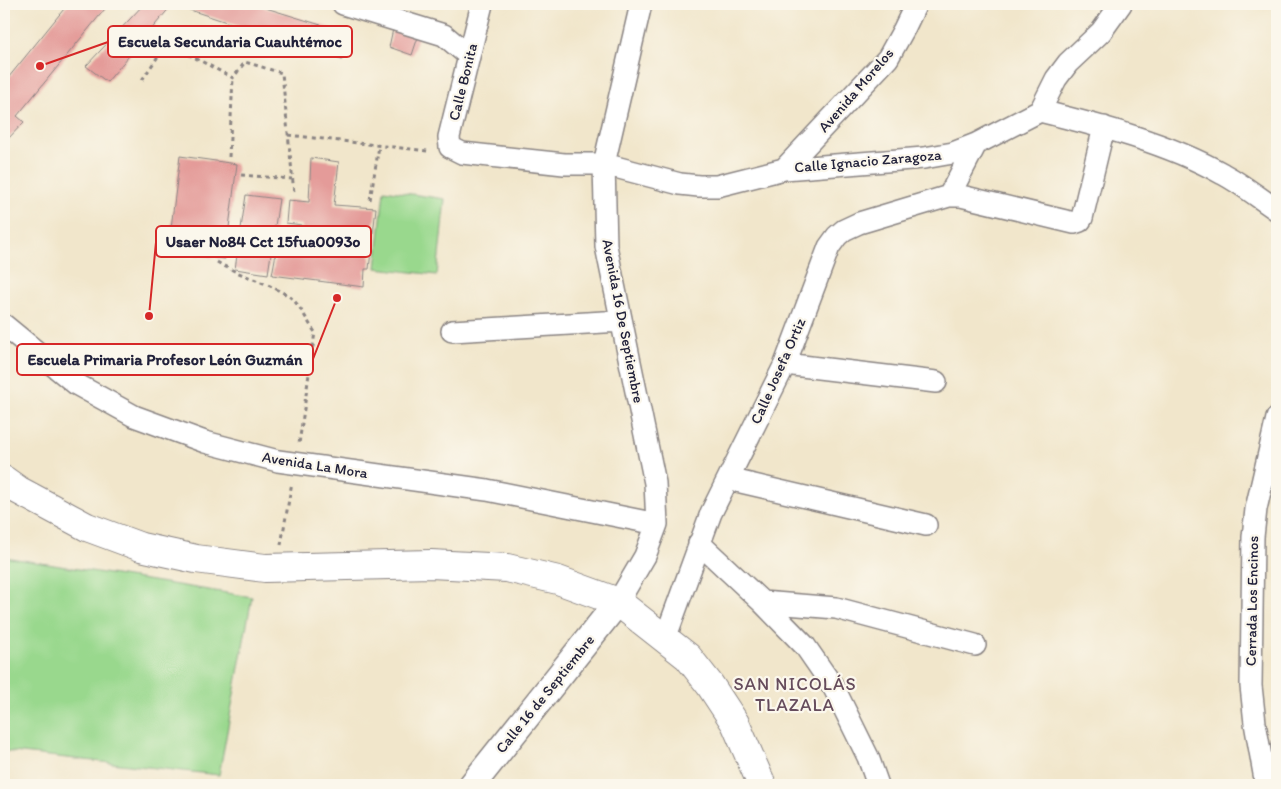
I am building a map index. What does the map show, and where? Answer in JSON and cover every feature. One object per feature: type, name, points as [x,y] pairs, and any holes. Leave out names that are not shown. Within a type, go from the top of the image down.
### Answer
[{"type":"main road","points":[[4,480],[18,490],[87,527],[141,547],[196,559],[265,568],[431,564],[507,568],[558,580],[618,602],[688,657],[710,685],[735,723],[762,785]]},
{"type":"street","points":[[343,4],[444,35],[469,56]]},
{"type":"street","name":"Calle Bonita","points":[[462,153],[450,147],[449,136],[482,4]]},
{"type":"street","name":"Avenida 16 De Septiembre","points":[[618,602],[645,556],[657,524],[656,483],[606,246],[604,164],[641,4]]},
{"type":"street","name":"Avenida Morelos","points":[[784,169],[888,58],[916,4]]},
{"type":"street","points":[[1121,4],[1101,32],[1068,63],[1056,79],[1040,111],[1104,127],[1176,152],[1223,174],[1277,210]]},
{"type":"street","name":"Calle Ignacio Zaragoza","points":[[462,153],[564,164],[604,164],[680,184],[717,186],[784,169],[924,158],[953,153],[976,144],[1040,111]]},
{"type":"street","name":"Calle Josefa Ortiz","points":[[665,639],[699,543],[728,478],[784,364],[829,247],[836,236],[844,230],[859,224],[949,196],[973,199],[1078,222],[1082,218],[1104,127]]},
{"type":"street","points":[[949,196],[976,144]]},
{"type":"street","points":[[452,332],[622,321]]},
{"type":"street","name":"Avenida La Mora","points":[[4,325],[76,384],[134,416],[204,442],[278,461],[487,490],[657,524]]},
{"type":"street","points":[[784,364],[936,382]]},
{"type":"street","name":"Cerrada Los Encinos","points":[[1266,785],[1251,686],[1253,537],[1256,509],[1277,418]]},
{"type":"street","points":[[728,478],[926,525]]},
{"type":"street","points":[[699,543],[806,646],[834,688],[868,757],[878,785]]},
{"type":"street","name":"Calle 16 de Septiembre","points":[[472,785],[618,602]]},
{"type":"street","points":[[762,602],[836,608],[975,645]]},
{"type":"path","points":[[156,37],[233,78]]},
{"type":"path","points":[[142,80],[167,43]]},
{"type":"path","points":[[229,157],[233,78],[244,62],[282,73],[294,193]]},
{"type":"path","points":[[288,135],[428,152]]},
{"type":"path","points":[[370,200],[379,146]]},
{"type":"path","points":[[241,175],[292,179]]},
{"type":"path","points":[[217,262],[228,269],[292,298],[315,332],[301,428]]},
{"type":"path","points":[[277,567],[295,464]]},
{"type":"green space","points":[[384,190],[445,199],[437,275],[376,268]]},
{"type":"green space","points":[[4,557],[252,597],[219,775],[4,751]]},
{"type":"building","points":[[68,4],[109,4],[17,116],[24,122],[6,141],[4,139],[4,83]]},
{"type":"building","points":[[144,4],[168,4],[171,6],[107,82],[86,66]]},
{"type":"building","points":[[178,4],[253,4],[350,34],[342,60],[178,6]]},
{"type":"building","points":[[393,29],[418,37],[412,55],[389,47]]},
{"type":"building","points":[[180,156],[237,164],[225,259],[168,252]]},
{"type":"building","points":[[311,158],[339,162],[334,205],[376,208],[369,269],[365,269],[364,287],[272,275],[279,237],[301,240],[302,225],[286,223],[288,200],[309,202]],"holes":[[[332,228],[362,231],[360,248],[330,245]]]},
{"type":"building","points":[[246,195],[279,199],[268,274],[235,269]]},
{"type":"place","name":"Escuela Secundaria Cuauhtémoc","points":[[40,66]]},
{"type":"place","name":"Escuela Primaria Profesor León Guzmán","points":[[337,298]]},
{"type":"place","name":"Usaer No84 Cct 15fua0093o","points":[[149,316]]},
{"type":"district","name":"SAN NICOLÁS TLAZALA","points":[[795,694]]}]
